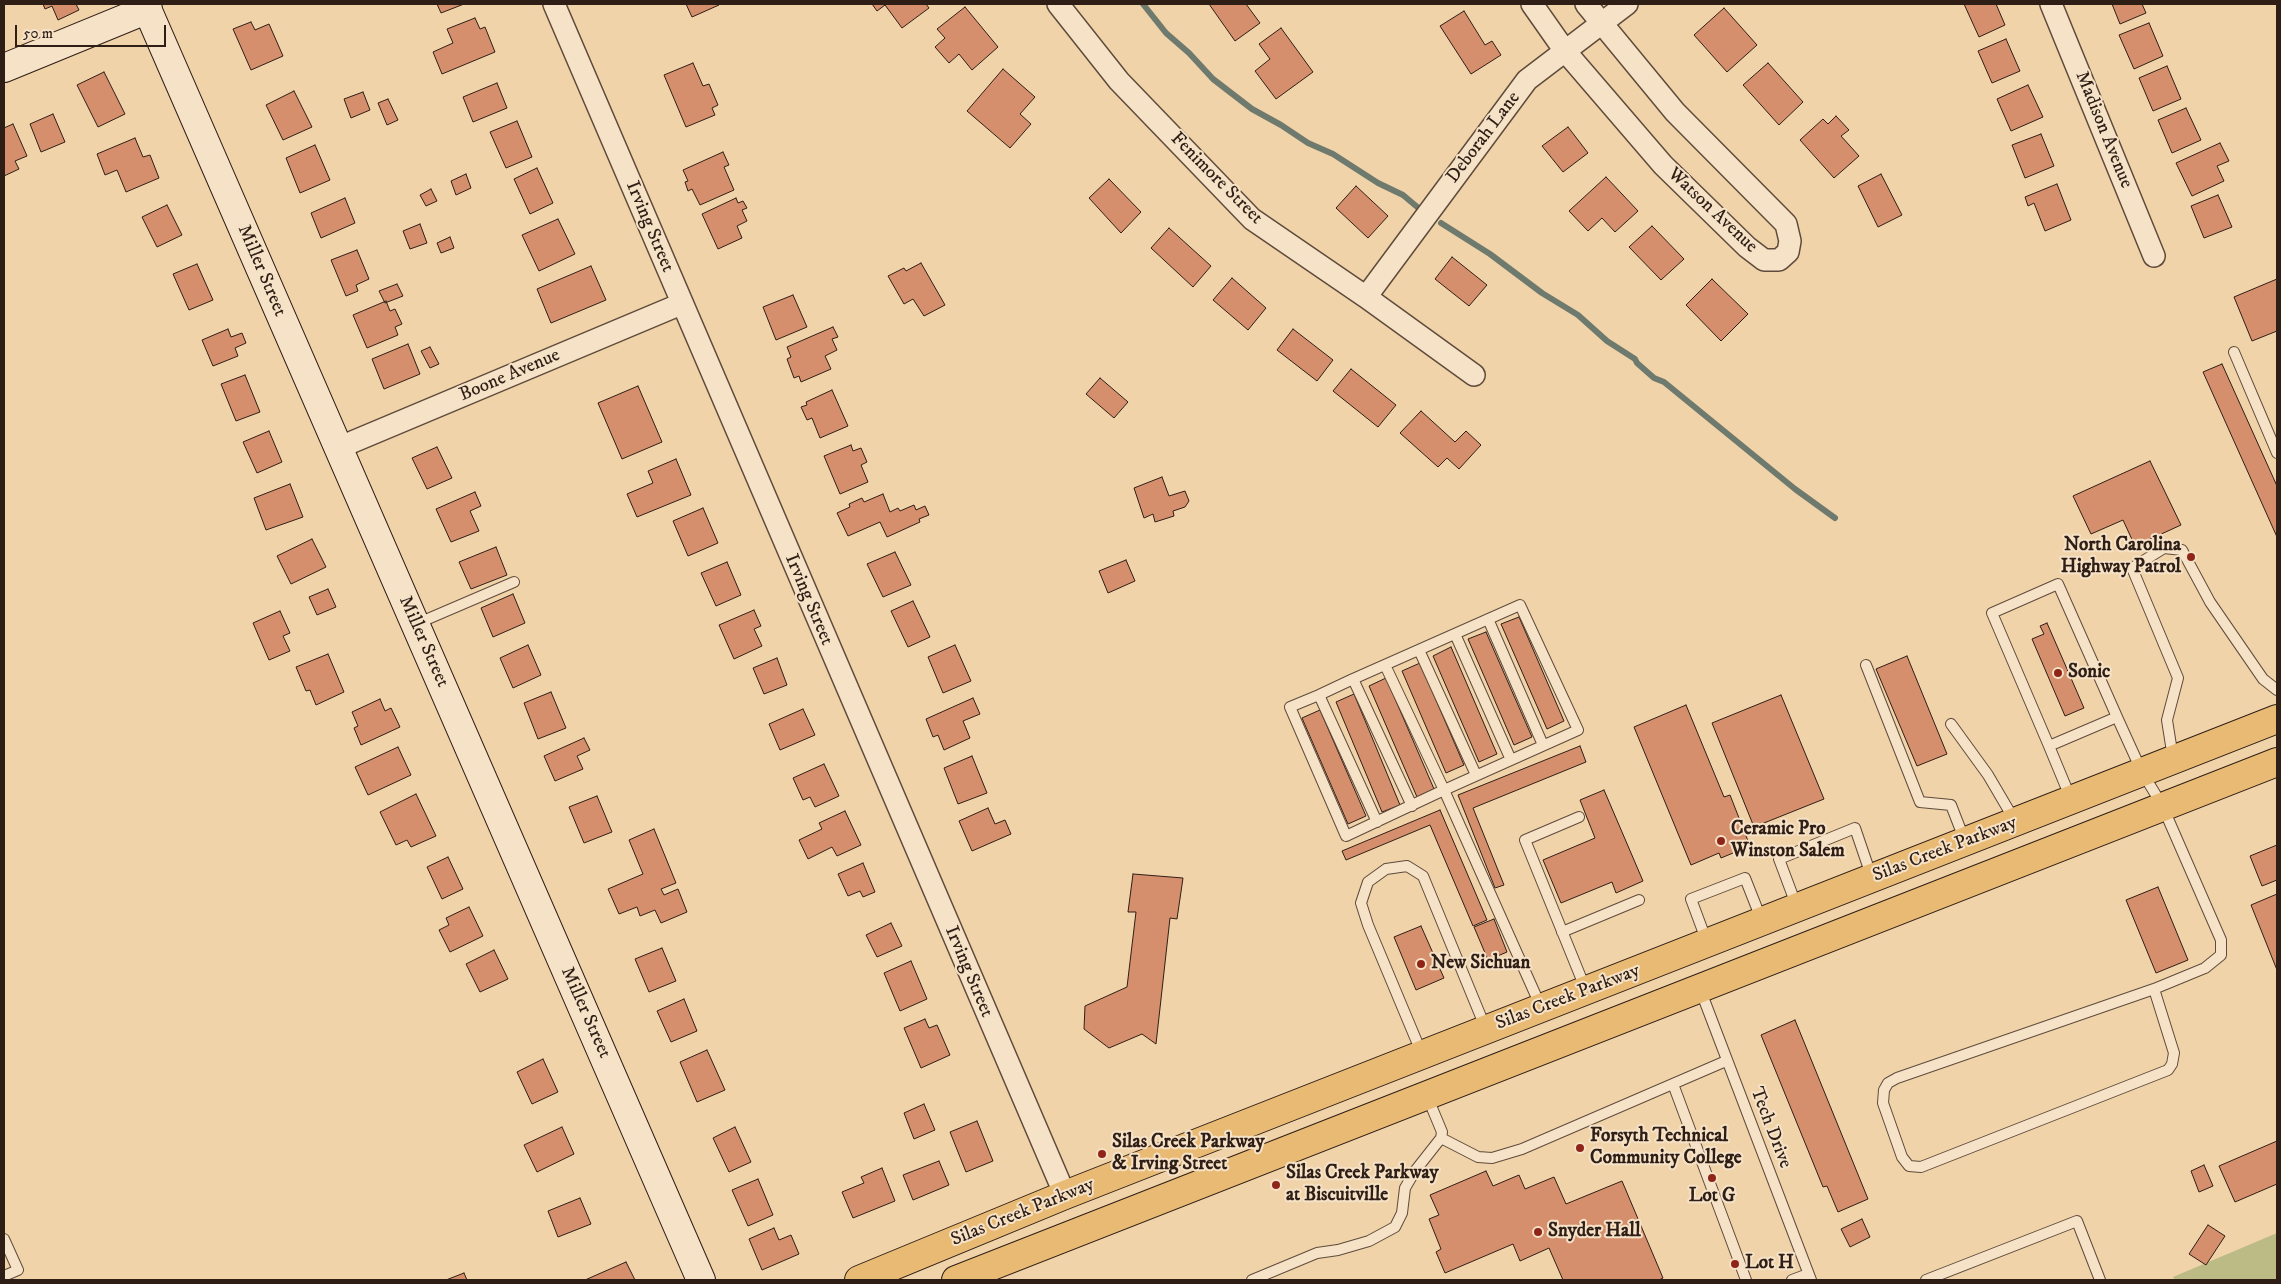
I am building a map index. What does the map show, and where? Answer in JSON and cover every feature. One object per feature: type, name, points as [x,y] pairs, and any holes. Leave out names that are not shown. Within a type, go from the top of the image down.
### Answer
[{"type":"main road","points":[[4,68],[146,7]]},
{"type":"main road","name":"Miller Street","points":[[146,7],[701,1280]]},
{"type":"main road","name":"Silas Creek Parkway","points":[[859,1280],[1064,1195],[2277,719]]},
{"type":"main road","name":"Silas Creek Parkway","points":[[956,1280],[2277,762]]},
{"type":"main road","points":[[1699,988],[1696,971],[1699,964],[1873,897],[1920,876],[1955,846]]},
{"type":"street","name":"Irving Street","points":[[554,4],[1064,1195]]},
{"type":"street","name":"Fenimore Street","points":[[1058,4],[1119,81],[1252,219],[1366,296],[1474,375]]},
{"type":"street","name":"Watson Avenue","points":[[1532,4],[1565,51],[1663,165],[1753,251],[1764,260],[1779,260],[1788,252],[1790,241],[1786,224],[1675,112],[1586,4]]},
{"type":"street","name":"Deborah Lane","points":[[1366,296],[1527,80],[1627,4]]},
{"type":"street","name":"Madison Avenue","points":[[2051,4],[2154,256]]},
{"type":"street","name":"Boone Avenue","points":[[338,448],[681,304]]},
{"type":"lane","points":[[2234,352],[2277,452]]},
{"type":"lane","points":[[2173,760],[2167,720],[2178,678],[2132,568],[2164,548],[2182,550],[2210,602],[2263,679],[2277,690]]},
{"type":"lane","points":[[415,625],[514,582]]},
{"type":"lane","points":[[2071,800],[1992,613],[2058,584],[2142,772],[2162,806],[2221,940],[2221,955],[2206,968],[2154,989],[1897,1078],[1888,1083],[1884,1090],[1883,1103],[1902,1157],[1909,1166],[1921,1167],[2168,1070],[2172,1064],[2174,1053],[2154,989]]},
{"type":"lane","points":[[1520,605],[1578,730],[1346,836],[1290,708],[1455,634],[1520,605]]},
{"type":"lane","points":[[1488,619],[1543,745]]},
{"type":"lane","points":[[1455,634],[1511,760]]},
{"type":"lane","points":[[1419,650],[1476,775]]},
{"type":"lane","points":[[1386,665],[1541,1008]]},
{"type":"lane","points":[[1866,665],[1920,802],[1951,805],[1955,846]]},
{"type":"lane","points":[[1353,679],[1412,806]]},
{"type":"lane","points":[[1319,695],[1377,822]]},
{"type":"lane","points":[[2049,746],[2117,717]]},
{"type":"lane","points":[[1952,724],[1988,775],[2016,822]]},
{"type":"lane","points":[[1579,817],[1525,840],[1586,990]]},
{"type":"lane","points":[[1797,908],[1779,859],[1855,828],[1872,878]]},
{"type":"lane","points":[[1422,1055],[1368,925],[1361,903],[1368,882],[1386,868],[1407,866],[1422,876],[1486,1030]]},
{"type":"lane","points":[[1707,943],[1691,899],[1745,878],[1762,922]]},
{"type":"lane","points":[[1562,932],[1639,900]]},
{"type":"lane","name":"Tech Drive","points":[[1699,988],[1810,1277]]},
{"type":"lane","points":[[1441,1138],[1478,1157],[1492,1158],[1522,1149],[1726,1061]]},
{"type":"lane","points":[[1673,1084],[1746,1280]]},
{"type":"lane","points":[[1252,1280],[1317,1253],[1338,1250],[1369,1241],[1395,1227],[1402,1214],[1405,1188],[1414,1171],[1441,1138],[1442,1132],[1427,1095]]},
{"type":"lane","points":[[1926,1280],[2077,1221],[2100,1280]]},
{"type":"lane","points":[[4,1240],[18,1270],[4,1276]]},
{"type":"lane","points":[[1792,1280],[1810,1277]]},
{"type":"shaded area","points":[[2277,1233],[2277,1280],[2175,1280],[2173,1277]]},
{"type":"building","points":[[43,4],[76,4],[79,10],[58,20],[52,6],[45,9]]},
{"type":"building","points":[[437,4],[464,4],[441,13]]},
{"type":"building","points":[[686,4],[718,4],[719,5],[692,17]]},
{"type":"building","points":[[872,4],[926,4],[929,8],[902,28],[885,5],[877,11]]},
{"type":"building","points":[[1209,4],[1246,4],[1260,23],[1235,41]]},
{"type":"building","points":[[1964,4],[1996,4],[2005,25],[1979,37]]},
{"type":"building","points":[[2112,4],[2142,4],[2146,13],[2120,24]]},
{"type":"building","points":[[965,7],[998,47],[972,70],[959,54],[949,63],[935,47],[945,38],[937,29]]},
{"type":"building","points":[[1724,8],[1757,45],[1727,72],[1694,35]]},
{"type":"building","points":[[1464,11],[1485,45],[1492,41],[1501,55],[1471,74],[1440,26]]},
{"type":"building","points":[[475,18],[480,29],[485,27],[495,52],[442,74],[433,52],[453,43],[447,29]]},
{"type":"building","points":[[251,22],[255,30],[269,24],[283,56],[251,70],[233,29]]},
{"type":"building","points":[[2149,23],[2163,56],[2134,69],[2119,35]]},
{"type":"building","points":[[1281,28],[1313,72],[1276,99],[1255,71],[1270,59],[1259,44]]},
{"type":"building","points":[[2006,39],[2020,71],[1992,83],[1978,51]]},
{"type":"building","points":[[693,63],[703,86],[709,84],[718,105],[712,108],[715,115],[686,127],[664,75]]},
{"type":"building","points":[[1768,63],[1803,102],[1779,125],[1743,85]]},
{"type":"building","points":[[2167,66],[2181,99],[2153,111],[2139,78]]},
{"type":"building","points":[[1003,69],[1035,97],[1020,114],[1031,124],[1010,148],[967,111]]},
{"type":"building","points":[[104,72],[125,114],[98,127],[77,85]]},
{"type":"building","points":[[497,83],[507,108],[473,122],[463,97]]},
{"type":"building","points":[[2028,85],[2043,117],[2011,131],[1997,99]]},
{"type":"building","points":[[294,91],[312,127],[283,140],[266,105]]},
{"type":"building","points":[[363,92],[370,110],[351,118],[344,99]]},
{"type":"building","points":[[388,99],[398,120],[387,125],[378,103]]},
{"type":"building","points":[[2186,108],[2201,140],[2172,153],[2158,120]]},
{"type":"building","points":[[53,114],[65,142],[41,152],[30,124]]},
{"type":"building","points":[[1836,116],[1849,130],[1841,136],[1859,156],[1834,178],[1800,140],[1823,119],[1828,124]]},
{"type":"building","points":[[517,121],[532,157],[506,168],[490,132]]},
{"type":"building","points":[[13,124],[27,156],[15,161],[19,169],[4,176],[4,128]]},
{"type":"building","points":[[1568,127],[1588,153],[1563,172],[1542,146]]},
{"type":"building","points":[[2041,134],[2054,166],[2025,178],[2012,145]]},
{"type":"building","points":[[135,138],[143,157],[150,155],[159,178],[126,192],[117,170],[105,175],[97,154]]},
{"type":"building","points":[[2220,143],[2229,161],[2217,166],[2224,181],[2192,196],[2176,163]]},
{"type":"building","points":[[315,145],[330,180],[300,193],[286,158]]},
{"type":"building","points":[[723,152],[729,165],[724,167],[734,190],[700,205],[692,189],[688,191],[685,182],[688,181],[683,170]]},
{"type":"building","points":[[537,168],[553,203],[530,214],[514,179]]},
{"type":"building","points":[[466,174],[471,188],[456,195],[451,181]]},
{"type":"building","points":[[1881,174],[1902,215],[1878,227],[1858,186]]},
{"type":"building","points":[[1606,177],[1638,211],[1615,232],[1602,218],[1588,231],[1569,211]]},
{"type":"building","points":[[1109,179],[1141,212],[1121,233],[1089,198]]},
{"type":"building","points":[[2057,184],[2071,220],[2045,231],[2034,203],[2028,206],[2025,197]]},
{"type":"building","points":[[1356,186],[1388,216],[1368,238],[1336,208]]},
{"type":"building","points":[[431,189],[437,201],[426,206],[420,195]]},
{"type":"building","points":[[2218,195],[2232,227],[2204,238],[2191,206]]},
{"type":"building","points":[[345,198],[355,223],[321,238],[311,213]]},
{"type":"building","points":[[736,198],[738,203],[743,201],[747,208],[742,210],[747,221],[737,226],[742,238],[718,249],[702,214]]},
{"type":"building","points":[[167,205],[182,235],[157,247],[142,217]]},
{"type":"building","points":[[558,219],[575,254],[539,271],[522,235]]},
{"type":"building","points":[[420,224],[427,243],[410,249],[403,231]]},
{"type":"building","points":[[1652,226],[1684,259],[1661,280],[1629,247]]},
{"type":"building","points":[[1169,228],[1211,266],[1193,287],[1151,248]]},
{"type":"building","points":[[450,237],[454,248],[441,253],[437,243]]},
{"type":"building","points":[[357,250],[369,279],[356,285],[358,291],[346,296],[331,260]]},
{"type":"building","points":[[1452,257],[1487,285],[1469,306],[1435,279]]},
{"type":"building","points":[[921,263],[945,305],[924,316],[913,299],[904,304],[888,276],[904,268],[906,271]]},
{"type":"building","points":[[197,264],[213,300],[189,310],[173,274]]},
{"type":"building","points":[[591,266],[606,300],[551,323],[537,289]]},
{"type":"building","points":[[1232,278],[1266,308],[1248,330],[1213,300]]},
{"type":"building","points":[[1712,279],[1748,314],[1721,341],[1686,305]]},
{"type":"building","points":[[2277,279],[2277,331],[2252,341],[2234,297]]},
{"type":"building","points":[[397,284],[403,296],[385,303],[379,291]]},
{"type":"building","points":[[793,295],[807,327],[776,340],[763,307]]},
{"type":"building","points":[[386,301],[390,311],[395,309],[402,324],[395,327],[398,335],[367,348],[353,315]]},
{"type":"building","points":[[833,327],[838,337],[832,339],[837,350],[825,356],[831,369],[801,382],[799,376],[794,378],[787,359],[791,357],[787,347]]},
{"type":"building","points":[[228,329],[231,337],[242,333],[246,343],[235,348],[238,356],[213,366],[202,340]]},
{"type":"building","points":[[1293,329],[1333,360],[1317,381],[1277,350]]},
{"type":"building","points":[[408,344],[420,374],[384,389],[372,359]]},
{"type":"building","points":[[430,347],[439,364],[430,368],[421,351]]},
{"type":"building","points":[[2222,364],[2277,486],[2277,537],[2203,372]]},
{"type":"building","points":[[1351,369],[1396,405],[1378,427],[1333,391]]},
{"type":"building","points":[[245,375],[260,412],[236,421],[221,384]]},
{"type":"building","points":[[1100,378],[1128,402],[1114,418],[1086,394]]},
{"type":"building","points":[[638,386],[662,442],[622,459],[598,403]]},
{"type":"building","points":[[832,390],[848,426],[820,438],[812,418],[807,420],[801,407],[807,405],[806,402]]},
{"type":"building","points":[[1421,411],[1455,442],[1466,431],[1481,445],[1459,469],[1447,458],[1438,467],[1400,433]]},
{"type":"building","points":[[269,431],[282,462],[257,473],[243,442]]},
{"type":"building","points":[[851,445],[853,451],[861,448],[867,462],[861,465],[868,482],[840,494],[824,456]]},
{"type":"building","points":[[437,447],[452,478],[427,489],[412,458]]},
{"type":"building","points":[[676,459],[691,495],[637,517],[627,494],[653,483],[648,471]]},
{"type":"building","points":[[2150,461],[2181,525],[2135,546],[2123,520],[2091,534],[2073,496]]},
{"type":"building","points":[[1162,477],[1169,496],[1185,491],[1189,501],[1185,507],[1173,511],[1174,516],[1155,522],[1153,514],[1144,518],[1134,488]]},
{"type":"building","points":[[290,484],[303,517],[266,530],[254,498]]},
{"type":"building","points":[[475,492],[481,506],[470,511],[479,531],[451,542],[436,509]]},
{"type":"building","points":[[883,494],[890,512],[898,508],[900,511],[914,505],[916,510],[925,506],[929,515],[919,519],[920,522],[887,537],[880,522],[848,536],[837,513],[850,507],[849,504],[862,498],[864,502]]},
{"type":"building","points":[[703,508],[718,543],[688,556],[673,521]]},
{"type":"building","points":[[312,539],[326,567],[291,584],[277,556]]},
{"type":"building","points":[[496,547],[507,575],[471,589],[459,562]]},
{"type":"building","points":[[895,552],[911,585],[883,597],[867,564]]},
{"type":"building","points":[[1126,560],[1135,581],[1108,593],[1099,571]]},
{"type":"building","points":[[727,562],[741,595],[716,606],[701,573]]},
{"type":"building","points":[[328,589],[336,607],[317,615],[309,597]]},
{"type":"building","points":[[513,594],[525,623],[493,637],[481,608]]},
{"type":"building","points":[[913,601],[930,637],[908,647],[891,611]]},
{"type":"building","points":[[754,610],[761,626],[754,629],[762,646],[734,659],[719,625]]},
{"type":"building","points":[[280,611],[290,633],[283,636],[290,651],[269,660],[253,623]]},
{"type":"building","points":[[1519,617],[1564,721],[1547,729],[1501,624]]},
{"type":"building","name":"Sonic","points":[[2047,623],[2084,708],[2065,716],[2032,639],[2044,634],[2040,626]]},
{"type":"building","points":[[1486,632],[1532,737],[1514,745],[1468,639]]},
{"type":"building","points":[[528,645],[541,675],[513,688],[500,658]]},
{"type":"building","points":[[955,645],[971,681],[943,693],[928,657]]},
{"type":"building","points":[[1451,647],[1497,754],[1479,762],[1433,656]]},
{"type":"building","points":[[328,654],[344,692],[316,705],[310,690],[306,691],[296,667]]},
{"type":"building","points":[[1907,656],[1947,754],[1917,766],[1876,669]]},
{"type":"building","points":[[777,658],[787,685],[764,694],[753,668]]},
{"type":"building","points":[[1420,663],[1464,765],[1446,773],[1402,671]]},
{"type":"building","points":[[1386,678],[1434,789],[1417,797],[1369,686]]},
{"type":"building","points":[[551,692],[566,728],[538,739],[524,703]]},
{"type":"building","points":[[1354,694],[1400,805],[1382,812],[1336,702]]},
{"type":"building","points":[[1781,695],[1824,799],[1754,827],[1712,723]]},
{"type":"building","points":[[973,698],[980,714],[963,721],[970,738],[944,750],[938,735],[933,737],[926,719]]},
{"type":"building","points":[[380,699],[385,711],[391,708],[400,727],[361,745],[354,728],[358,726],[352,712]]},
{"type":"building","points":[[1686,705],[1724,797],[1730,795],[1750,846],[1721,858],[1719,853],[1691,865],[1634,727]]},
{"type":"building","points":[[803,709],[815,735],[780,750],[769,724]]},
{"type":"building","points":[[1320,710],[1366,816],[1348,824],[1302,718]]},
{"type":"building","points":[[584,738],[590,750],[577,756],[583,769],[555,781],[544,756]]},
{"type":"building","points":[[1580,746],[1586,762],[1473,808],[1504,885],[1495,888],[1458,795]]},
{"type":"building","points":[[398,747],[411,775],[368,795],[355,767]]},
{"type":"building","points":[[972,756],[987,793],[958,804],[944,768]]},
{"type":"building","points":[[824,764],[839,796],[815,807],[810,797],[803,800],[793,778]]},
{"type":"building","points":[[1604,790],[1643,881],[1616,893],[1612,882],[1561,903],[1543,860],[1595,838],[1580,800]]},
{"type":"building","points":[[416,794],[436,836],[411,847],[407,840],[396,845],[380,812]]},
{"type":"building","points":[[597,796],[612,832],[584,843],[569,807]]},
{"type":"building","points":[[988,808],[995,824],[1005,820],[1011,834],[972,851],[959,821]]},
{"type":"building","points":[[1440,810],[1487,920],[1473,926],[1430,825],[1346,860],[1342,851]]},
{"type":"building","points":[[845,811],[861,845],[837,856],[832,847],[808,859],[799,840],[822,829],[819,823]]},
{"type":"building","points":[[654,829],[676,883],[661,889],[664,895],[678,889],[687,912],[661,923],[655,910],[640,916],[637,907],[619,914],[608,889],[643,874],[629,840]]},
{"type":"building","points":[[2277,845],[2277,880],[2262,886],[2250,856]]},
{"type":"building","points":[[448,857],[463,889],[442,899],[427,867]]},
{"type":"building","points":[[863,863],[875,892],[863,897],[860,891],[848,896],[838,874]]},
{"type":"building","points":[[1133,874],[1183,878],[1177,919],[1170,918],[1156,1044],[1142,1034],[1109,1048],[1084,1029],[1085,1006],[1127,987],[1136,912],[1128,912]]},
{"type":"building","points":[[2158,887],[2188,960],[2156,973],[2126,900]]},
{"type":"building","points":[[2277,894],[2277,970],[2251,905]]},
{"type":"building","points":[[469,907],[483,936],[450,952],[439,930],[449,925],[446,918]]},
{"type":"building","points":[[1494,919],[1507,952],[1488,960],[1474,927]]},
{"type":"building","points":[[891,923],[902,946],[877,957],[866,935]]},
{"type":"building","points":[[1421,926],[1444,978],[1416,990],[1394,937]]},
{"type":"building","points":[[662,948],[676,981],[649,992],[635,959]]},
{"type":"building","points":[[494,950],[508,979],[480,992],[466,964]]},
{"type":"building","points":[[911,961],[927,999],[900,1011],[884,973]]},
{"type":"building","points":[[684,999],[697,1031],[671,1042],[657,1011]]},
{"type":"building","points":[[925,1019],[929,1028],[937,1025],[950,1055],[921,1068],[904,1028]]},
{"type":"building","points":[[1795,1020],[1868,1199],[1838,1212],[1827,1186],[1823,1187],[1761,1035]]},
{"type":"building","points":[[707,1050],[725,1090],[697,1102],[680,1062]]},
{"type":"building","points":[[543,1059],[558,1092],[532,1104],[517,1072]]},
{"type":"building","points":[[924,1104],[935,1130],[914,1139],[904,1113]]},
{"type":"building","points":[[977,1121],[993,1161],[966,1172],[950,1132]]},
{"type":"building","points":[[562,1127],[574,1154],[537,1172],[524,1145]]},
{"type":"building","points":[[735,1127],[751,1162],[729,1172],[713,1138]]},
{"type":"building","points":[[2277,1141],[2277,1184],[2235,1202],[2219,1166]]},
{"type":"building","points":[[939,1161],[949,1185],[913,1200],[903,1175]]},
{"type":"building","points":[[2204,1165],[2213,1186],[2199,1192],[2191,1171]]},
{"type":"building","points":[[882,1168],[895,1201],[853,1218],[842,1192],[864,1183],[861,1177]]},
{"type":"building","name":"Snyder Hall","points":[[1486,1171],[1493,1186],[1519,1175],[1525,1189],[1554,1177],[1566,1204],[1622,1181],[1663,1278],[1659,1280],[1563,1280],[1549,1248],[1520,1261],[1513,1244],[1445,1273],[1436,1252],[1441,1249],[1429,1219],[1439,1215],[1430,1195]]},
{"type":"building","points":[[758,1179],[773,1215],[748,1226],[732,1190]]},
{"type":"building","points":[[580,1198],[591,1224],[558,1237],[548,1211]]},
{"type":"building","points":[[1862,1219],[1870,1237],[1850,1247],[1841,1229]]},
{"type":"building","points":[[2208,1225],[2225,1236],[2206,1265],[2189,1254]]},
{"type":"building","points":[[774,1228],[779,1240],[791,1235],[799,1254],[762,1270],[749,1239]]},
{"type":"building","points":[[626,1262],[635,1280],[585,1280]]},
{"type":"building","points":[[464,1273],[467,1280],[446,1280]]},
{"type":"waterway","points":[[1143,4],[1166,33],[1189,53],[1213,79],[1252,109],[1308,143],[1333,154],[1378,183],[1403,195],[1422,211]]},
{"type":"waterway","points":[[1441,223],[1490,254],[1542,293],[1578,315],[1607,341],[1635,359],[1654,378],[1664,382],[1795,489],[1835,518]]},
{"type":"place","name":"North Carolina Highway Patrol","points":[[2191,557]]},
{"type":"place","name":"Sonic","points":[[2058,673]]},
{"type":"place","name":"Ceramic Pro Winston Salem","points":[[1721,841]]},
{"type":"place","name":"New Sichuan","points":[[1421,964]]},
{"type":"place","name":"Forsyth Technical Community College","points":[[1580,1148]]},
{"type":"place","name":"Silas Creek Parkway & Irving Street","points":[[1102,1154]]},
{"type":"place","name":"Lot G","points":[[1712,1178]]},
{"type":"place","name":"Silas Creek Parkway at Biscuitville","points":[[1276,1185]]},
{"type":"place","name":"Snyder Hall","points":[[1538,1232]]},
{"type":"place","name":"Lot H","points":[[1735,1264]]}]
